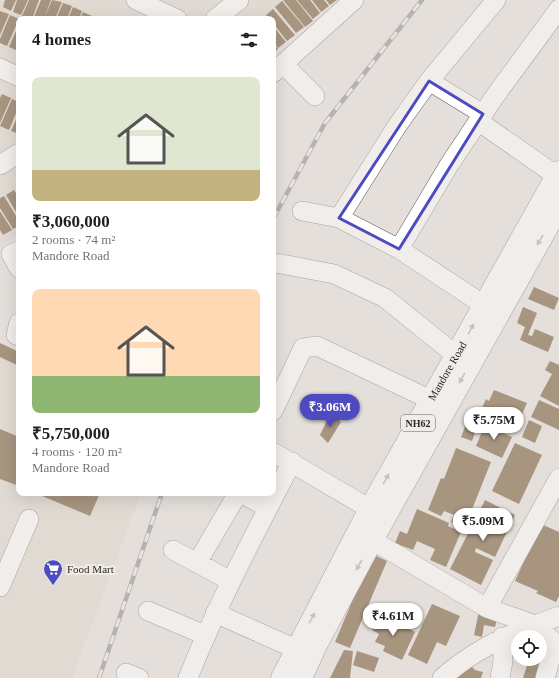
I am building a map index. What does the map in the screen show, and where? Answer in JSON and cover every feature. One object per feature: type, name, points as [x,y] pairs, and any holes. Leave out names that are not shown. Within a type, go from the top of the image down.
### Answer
[{"type":"highway","name":"Mandore Road","points":[[301,678],[317,643],[372,540],[555,206],[558,174]]},
{"type":"highway","name":"Mandore Road","points":[[282,678],[370,509],[457,356],[484,305],[555,206]]},
{"type":"street","points":[[136,0],[171,16]]},
{"type":"street","points":[[219,16],[239,0]]},
{"type":"street","points":[[315,96],[278,68],[354,0]]},
{"type":"street","points":[[339,218],[397,126],[429,81],[496,0]]},
{"type":"street","points":[[399,249],[449,165],[559,10]]},
{"type":"street","points":[[0,68],[16,75]]},
{"type":"street","points":[[429,81],[558,174]]},
{"type":"street","points":[[0,165],[16,155]]},
{"type":"street","points":[[302,211],[339,218],[399,249],[484,305]]},
{"type":"street","points":[[276,263],[334,274],[385,298],[457,356]]},
{"type":"street","points":[[276,405],[303,348],[308,346],[317,346],[431,400]]},
{"type":"street","points":[[276,454],[370,509]]},
{"type":"street","points":[[276,493],[292,462]]},
{"type":"street","points":[[487,608],[559,478]]},
{"type":"street","points":[[197,563],[237,496]]},
{"type":"street","points":[[245,496],[268,508]]},
{"type":"street","points":[[188,678],[215,613],[274,496]]},
{"type":"street","points":[[0,588],[29,519]]},
{"type":"street","points":[[372,540],[487,608],[534,625],[555,643],[544,678]]},
{"type":"street","points":[[173,550],[231,581]]},
{"type":"street","points":[[148,611],[205,636]]},
{"type":"street","points":[[215,613],[296,649]]},
{"type":"street","points":[[442,678],[462,660],[502,637],[559,616]]},
{"type":"street","points":[[500,678],[503,661],[502,637]]},
{"type":"highlighted area","points":[[429,81],[483,114],[399,249],[339,218]]},
{"type":"shaded area","points":[[0,0],[321,0],[276,35],[276,16],[16,16],[16,235],[0,247]]},
{"type":"shaded area","name":"Food Mart","points":[[0,357],[16,363],[16,496],[140,496],[72,678],[0,678]]},
{"type":"building","points":[[5,0],[16,0],[11,11],[3,7]]},
{"type":"building","points":[[17,0],[28,0],[21,15],[13,12]]},
{"type":"building","points":[[29,0],[39,0],[33,16],[22,16]]},
{"type":"building","points":[[41,0],[51,0],[45,16],[34,16]]},
{"type":"building","points":[[52,0],[62,2],[56,16],[45,16]]},
{"type":"building","points":[[283,0],[296,0],[313,21],[305,27]]},
{"type":"building","points":[[297,0],[310,0],[320,13],[313,19]]},
{"type":"building","points":[[312,0],[324,0],[329,6],[321,12]]},
{"type":"building","points":[[326,0],[337,0],[330,5]]},
{"type":"building","points":[[282,1],[304,27],[296,33],[275,7]]},
{"type":"building","points":[[63,3],[72,6],[68,16],[57,16]]},
{"type":"building","points":[[73,7],[82,11],[80,16],[69,16]]},
{"type":"building","points":[[273,9],[295,35],[287,41],[276,27],[276,16],[266,15]]},
{"type":"building","points":[[0,11],[9,14],[0,35]]},
{"type":"building","points":[[83,12],[92,16],[81,16]]},
{"type":"building","points":[[10,15],[16,18],[16,26],[7,46],[0,43],[0,39]]},
{"type":"building","points":[[276,30],[286,42],[278,48],[276,46]]},
{"type":"building","points":[[16,31],[16,50],[9,47]]},
{"type":"building","points":[[2,94],[11,98],[0,123],[0,98]]},
{"type":"building","points":[[12,99],[16,101],[16,113],[9,130],[0,126]]},
{"type":"building","points":[[16,120],[16,133],[11,131]]},
{"type":"building","points":[[14,190],[16,193],[16,212],[6,195]]},
{"type":"building","points":[[4,196],[16,216],[16,228],[13,229],[0,208],[0,198]]},
{"type":"building","points":[[0,211],[12,230],[3,235],[0,230]]},
{"type":"building","points":[[534,287],[559,298],[554,310],[528,299]]},
{"type":"building","points":[[523,307],[537,313],[528,335],[532,336],[535,329],[554,337],[548,352],[520,340],[525,327],[517,323]]},
{"type":"building","points":[[0,343],[16,351],[16,365],[0,357]]},
{"type":"building","points":[[550,361],[559,365],[559,406],[540,396],[552,374],[545,370]]},
{"type":"building","points":[[494,390],[527,403],[514,433],[480,419],[472,441],[461,437],[470,414],[478,417],[486,399],[489,401]]},
{"type":"building","points":[[539,400],[559,409],[559,430],[531,417]]},
{"type":"building","points":[[330,414],[341,422],[328,443],[320,435]]},
{"type":"building","points":[[529,420],[542,426],[535,443],[522,437]]},
{"type":"building","points":[[485,425],[512,437],[502,458],[476,446]]},
{"type":"building","points":[[0,429],[16,436],[16,485],[0,479]]},
{"type":"building","points":[[515,443],[542,455],[519,504],[492,491]]},
{"type":"building","points":[[456,448],[491,462],[465,527],[451,522],[454,515],[444,511],[441,516],[428,510],[441,478],[444,479]]},
{"type":"building","points":[[42,496],[99,496],[90,516]]},
{"type":"building","points":[[485,500],[515,515],[495,557],[476,548],[475,552],[493,560],[481,585],[450,569]]},
{"type":"building","points":[[417,509],[449,523],[448,526],[461,532],[446,567],[430,560],[435,549],[417,541],[413,550],[395,543],[400,531],[407,534]]},
{"type":"building","points":[[541,524],[559,532],[559,596],[556,602],[536,593],[538,591],[515,581]]},
{"type":"building","points":[[372,554],[387,561],[350,648],[335,642]]},
{"type":"building","points":[[432,604],[460,616],[446,646],[437,642],[427,664],[408,655]]},
{"type":"building","points":[[479,611],[498,615],[495,627],[484,625],[482,637],[474,635]]},
{"type":"building","points":[[380,614],[415,632],[402,660],[383,651],[385,646],[375,642],[379,634],[372,630]]},
{"type":"building","points":[[547,640],[551,641],[547,654]]},
{"type":"building","points":[[511,643],[511,657],[507,656]]},
{"type":"building","points":[[344,650],[353,651],[350,678],[330,678]]},
{"type":"building","points":[[357,651],[379,658],[374,672],[353,665]]},
{"type":"building","points":[[468,663],[475,670],[483,672],[481,678],[456,678]]},
{"type":"building","points":[[527,666],[544,666],[540,678],[523,678]]},
{"type":"railway","points":[[276,213],[325,123],[422,0]]},
{"type":"railway","points":[[99,678],[161,496]]},
{"type":"place","name":"Food Mart","points":[[53,586]]}]
